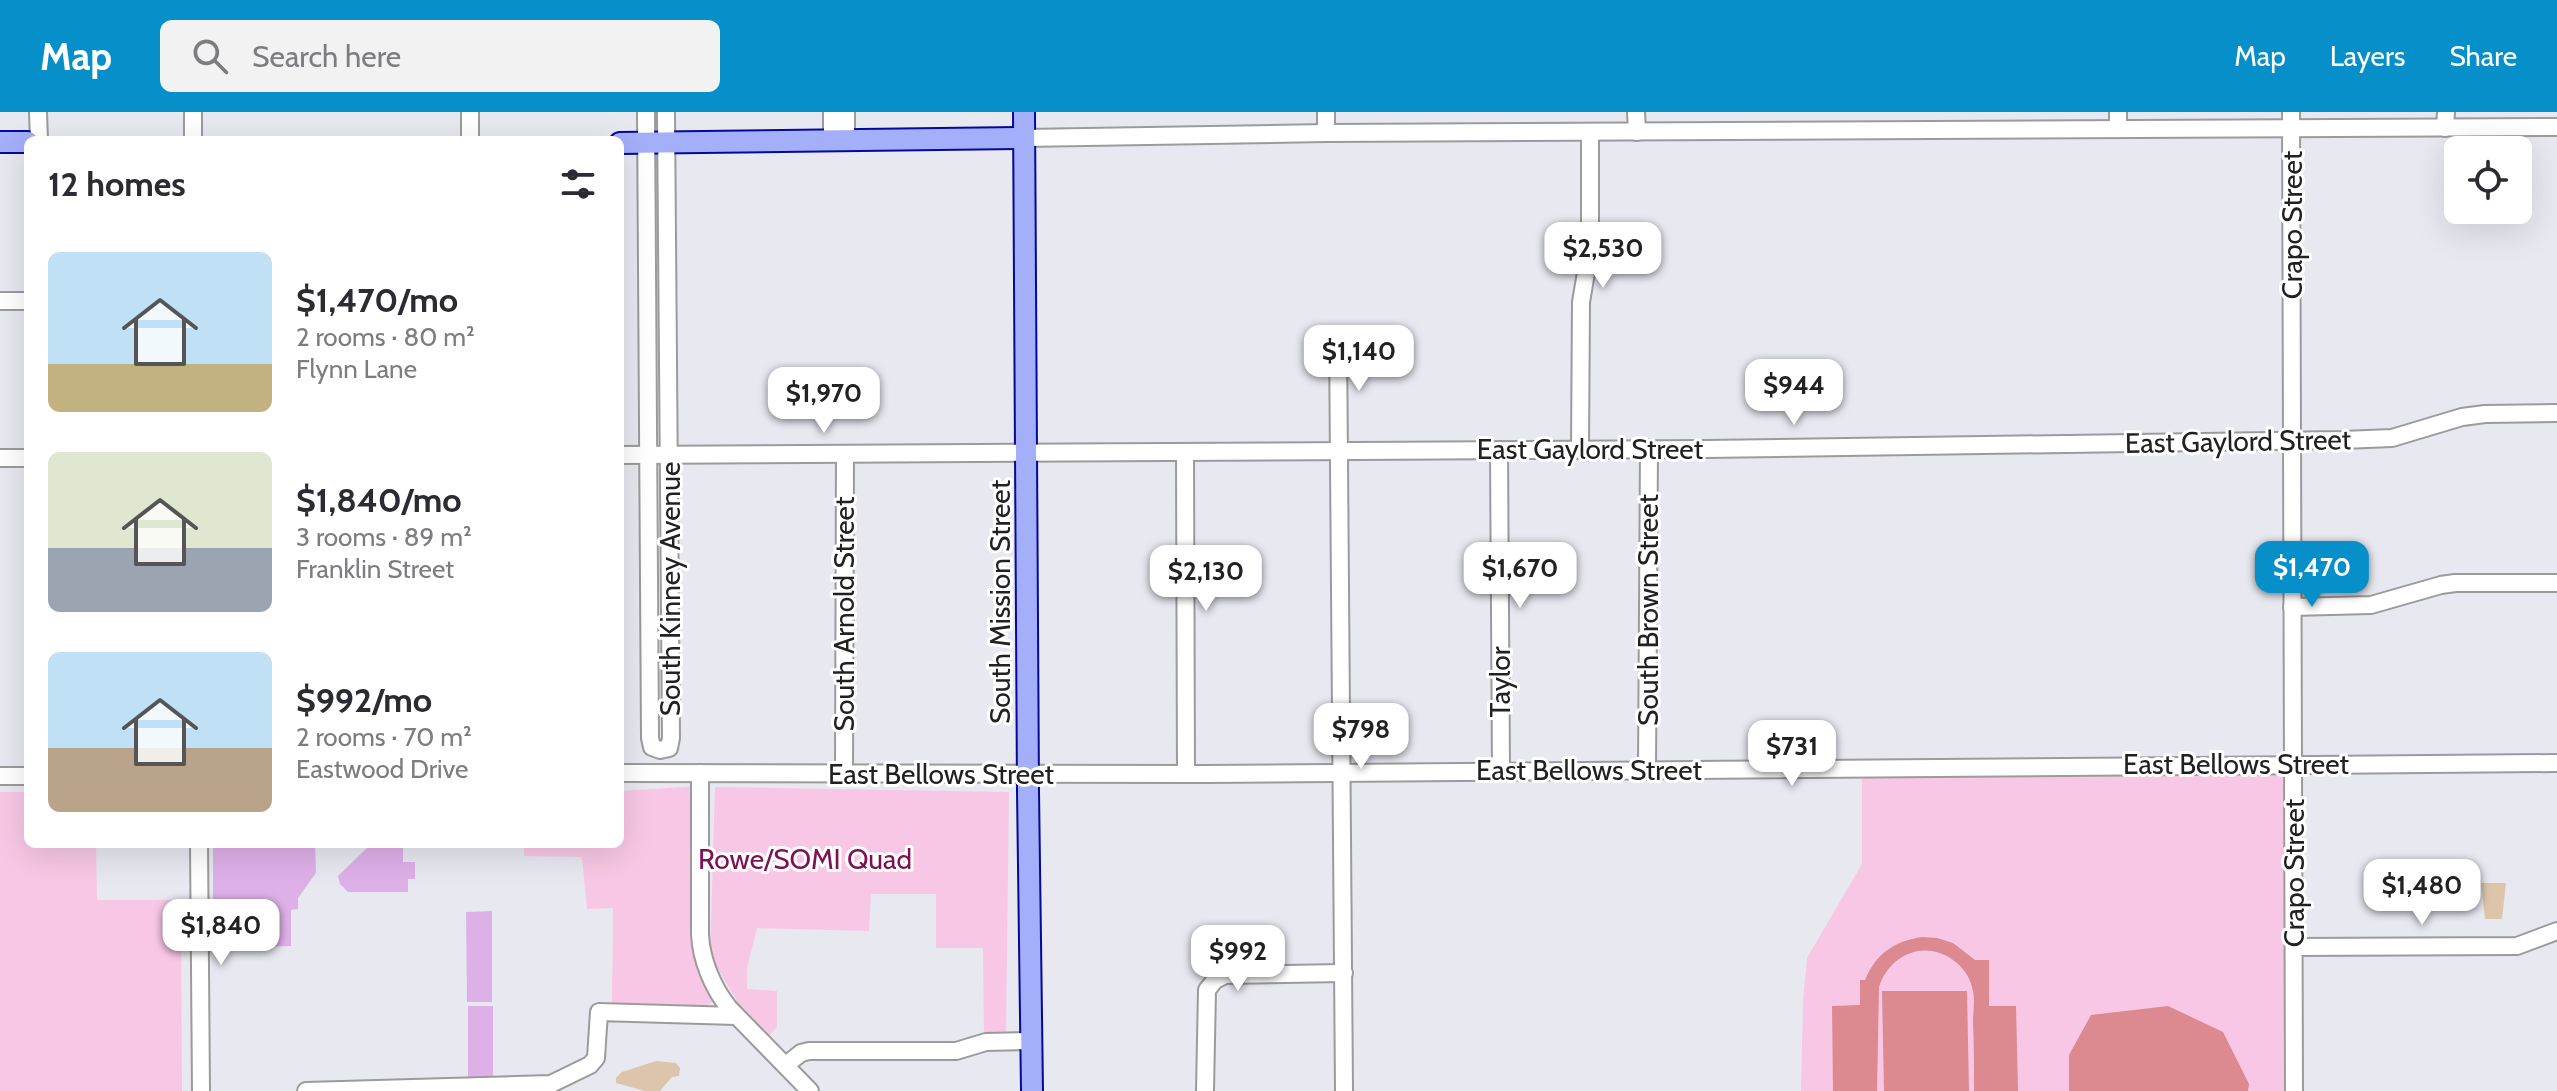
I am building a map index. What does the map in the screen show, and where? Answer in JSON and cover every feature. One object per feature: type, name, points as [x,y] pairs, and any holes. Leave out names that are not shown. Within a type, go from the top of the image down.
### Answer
[{"type":"main road","name":"South Mission Street","points":[[1024,112],[1027,775],[1032,1091]]},
{"type":"main road","points":[[624,143],[1024,138]]},
{"type":"main road","points":[[0,142],[24,142]]},
{"type":"street","points":[[38,112],[39,136]]},
{"type":"street","points":[[193,112],[193,136]]},
{"type":"street","points":[[470,112],[470,136]]},
{"type":"street","name":"South Kinney Avenue","points":[[646,112],[656,142],[669,456],[671,738],[669,748],[660,750],[652,747],[650,738],[649,456],[656,142],[666,112]]},
{"type":"street","points":[[832,112],[839,142]]},
{"type":"street","points":[[839,142],[846,112]]},
{"type":"street","points":[[1326,112],[1326,133]]},
{"type":"street","points":[[1636,112],[1637,132]]},
{"type":"street","name":"Crapo Street","points":[[2292,120],[2294,1091]]},
{"type":"street","points":[[1024,138],[1590,133],[2118,121],[2445,120],[2557,127]]},
{"type":"street","points":[[1580,448],[1581,302],[1590,249],[1590,133]]},
{"type":"street","points":[[0,301],[24,301]]},
{"type":"street","points":[[1338,336],[1344,1091]]},
{"type":"street","name":"East Gaylord Street","points":[[624,455],[2293,441],[2392,438],[2474,415],[2557,413]]},
{"type":"street","name":"South Brown Street","points":[[1647,771],[1649,448]]},
{"type":"street","name":"Taylor","points":[[1499,450],[1501,770]]},
{"type":"street","points":[[1185,452],[1186,774]]},
{"type":"street","name":"South Arnold Street","points":[[844,774],[845,455]]},
{"type":"street","points":[[0,458],[24,458]]},
{"type":"street","points":[[2292,607],[2371,605],[2455,583],[2557,583]]},
{"type":"street","name":"East Bellows Street","points":[[624,773],[1027,775],[2557,763]]},
{"type":"street","points":[[700,773],[700,942],[704,960],[719,995],[810,1091]]},
{"type":"street","points":[[0,776],[24,776]]},
{"type":"street","points":[[199,848],[202,1091]]},
{"type":"street","points":[[2294,947],[2517,946],[2557,931]]},
{"type":"street","points":[[1205,1091],[1207,990],[1215,980],[1242,973],[1344,973]]},
{"type":"street","points":[[306,1091],[546,1086],[580,1070],[596,1058],[599,1012],[736,1016]]},
{"type":"street","points":[[786,1065],[801,1053],[809,1051],[956,1051],[986,1042],[1032,1041]]},
{"type":"shaded area","points":[[213,848],[315,848],[316,873],[298,898],[298,909],[291,910],[291,946],[232,947],[213,938]]},
{"type":"shaded area","points":[[367,848],[403,848],[403,862],[415,862],[415,879],[408,879],[408,892],[348,892],[340,884],[338,876]]},
{"type":"shaded area","points":[[2481,883],[2506,883],[2502,919],[2485,919]]},
{"type":"shaded area","points":[[492,911],[492,1002],[467,1002],[466,912]]},
{"type":"shaded area","points":[[1922,937],[1953,943],[1975,960],[1989,960],[1989,1006],[2016,1006],[2018,1091],[1974,1091],[1974,999],[1971,982],[1960,966],[1945,955],[1918,951],[1898,959],[1879,987],[1877,1091],[1833,1091],[1832,1006],[1860,1005],[1860,980],[1865,980],[1875,962],[1895,945]]},
{"type":"shaded area","points":[[1882,991],[1967,991],[1969,1091],[1884,1091]]},
{"type":"shaded area","points":[[468,1006],[493,1006],[493,1080],[468,1080]]},
{"type":"shaded area","points":[[2168,1006],[2223,1032],[2249,1084],[2248,1091],[2069,1091],[2069,1055],[2091,1015]]},
{"type":"shaded area","points":[[656,1061],[676,1063],[680,1068],[679,1076],[672,1077],[660,1091],[645,1091],[616,1083],[622,1072]]},
{"type":"green space","points":[[2294,764],[2294,1091],[1801,1091],[1807,958],[1862,864],[1862,767]]},
{"type":"green space","points":[[700,786],[699,922],[713,1001],[706,1006],[612,1004],[613,908],[587,909],[582,857],[524,856],[524,848],[624,848],[624,791]]},
{"type":"green space","name":"Rowe/SOMI Quad","points":[[715,787],[1009,792],[1006,1033],[984,1035],[983,948],[936,948],[936,894],[871,894],[869,931],[757,928],[747,968],[747,989],[777,991],[777,1027],[768,1037],[735,1008],[736,999],[710,956]]},
{"type":"green space","points":[[0,792],[24,792],[24,848],[96,848],[97,900],[181,900],[182,1091],[0,1091]]}]
